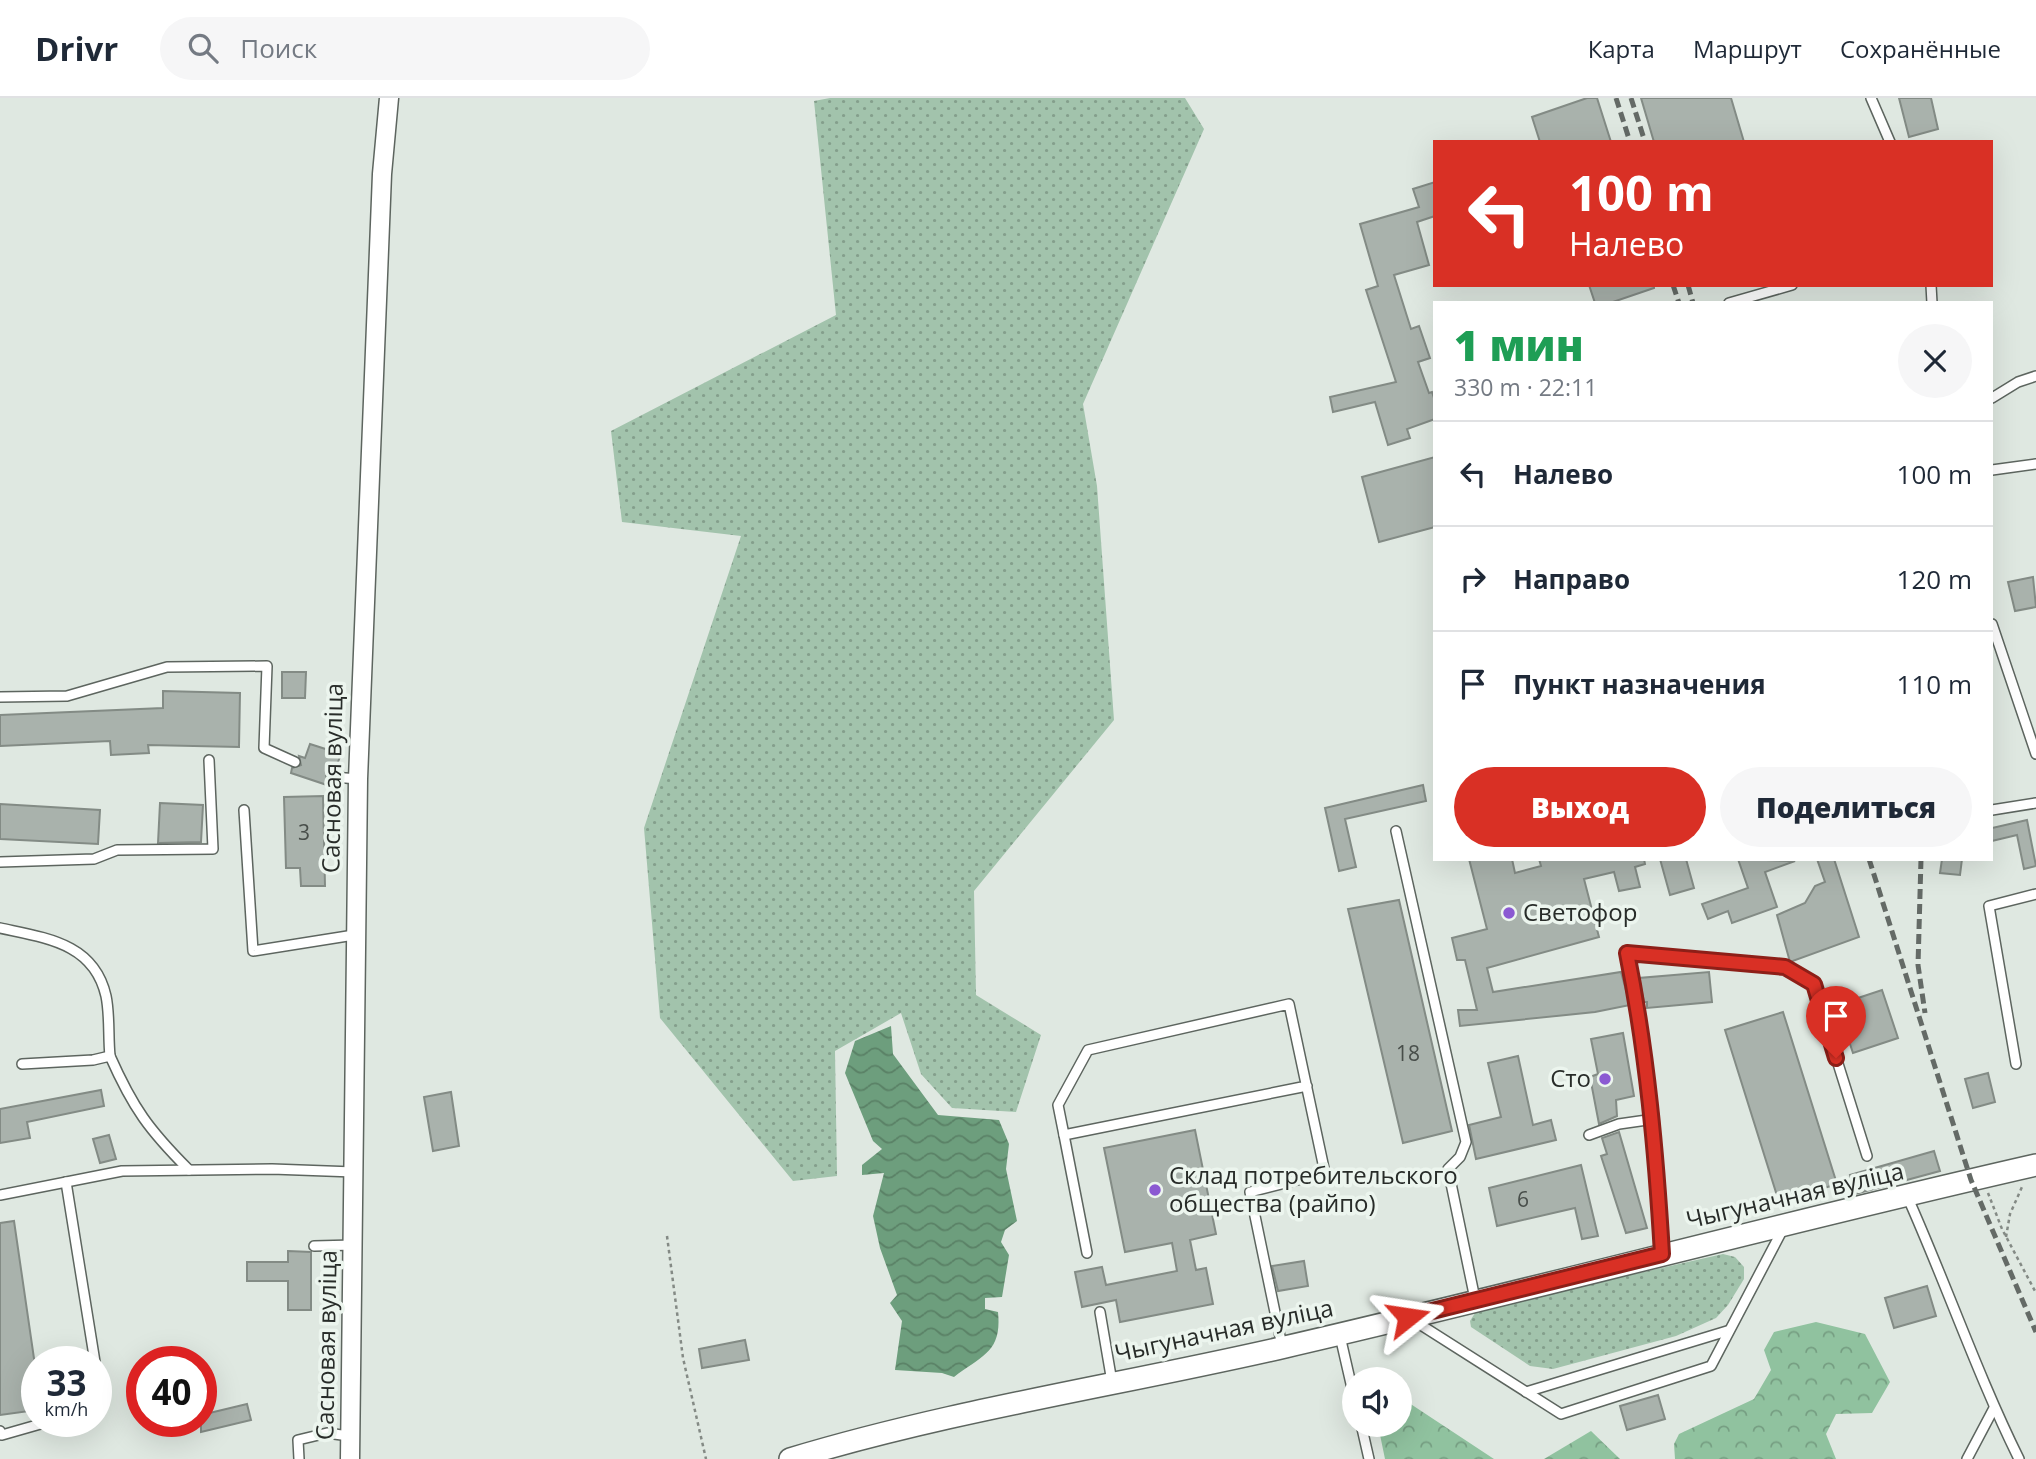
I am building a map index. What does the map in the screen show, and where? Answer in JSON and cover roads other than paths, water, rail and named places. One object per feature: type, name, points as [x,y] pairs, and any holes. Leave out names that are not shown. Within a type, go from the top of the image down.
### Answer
[{"type":"street","name":"Сасновая вуліца","points":[[350,1459],[354,1245],[354,935],[358,779],[382,174],[388,98]]},
{"type":"street","name":"Чыгуначная вуліца","points":[[790,1459],[850,1441],[1112,1382],[1282,1348],[1982,1177],[2032,1172]]},
{"type":"lane","points":[[1871,98],[1889,140]]},
{"type":"lane","points":[[1736,301],[1785,287]]},
{"type":"lane","points":[[1993,397],[2018,382],[2036,376]]},
{"type":"lane","points":[[1993,470],[2036,464]]},
{"type":"lane","points":[[1993,627],[2036,754]]},
{"type":"lane","points":[[0,697],[66,696],[167,667],[267,666],[264,748],[295,762]]},
{"type":"lane","points":[[0,862],[94,859],[117,850],[213,849],[209,760]]},
{"type":"lane","points":[[333,777],[358,779]]},
{"type":"lane","points":[[1993,810],[2036,803]]},
{"type":"lane","points":[[244,810],[253,951],[354,935]]},
{"type":"lane","points":[[1396,831],[1466,1142],[1460,1157],[1448,1169],[1475,1299]]},
{"type":"lane","points":[[2016,1064],[1989,906],[2036,894]]},
{"type":"lane","points":[[0,928],[59,941],[80,951],[96,968],[107,998],[110,1056],[126,1093],[151,1132],[189,1170]]},
{"type":"lane","points":[[1662,1254],[1654,1119],[1639,1010],[1627,953],[1785,967],[1814,984],[1867,1156]]},
{"type":"lane","points":[[1087,1253],[1058,1105],[1088,1050],[1289,1004],[1325,1172],[1250,1192],[1282,1348]]},
{"type":"lane","points":[[22,1064],[93,1060],[110,1056]]},
{"type":"lane","points":[[1063,1135],[1307,1086]]},
{"type":"lane","points":[[1589,1135],[1619,1124],[1654,1119]]},
{"type":"lane","points":[[0,1195],[122,1171],[354,1172]]},
{"type":"lane","points":[[66,1182],[92,1346]]},
{"type":"lane","points":[[1907,1196],[1945,1281],[1994,1408],[2020,1459]]},
{"type":"lane","points":[[1408,1317],[1561,1414],[1711,1367],[1727,1331],[1784,1227]]},
{"type":"lane","points":[[314,1246],[354,1245]]},
{"type":"lane","points":[[1100,1312],[1112,1382]]},
{"type":"lane","points":[[1526,1392],[1727,1331]]},
{"type":"lane","points":[[1340,1334],[1347,1367]]},
{"type":"lane","points":[[1967,1459],[1994,1408]]},
{"type":"lane","points":[[0,1431],[2,1435],[21,1430]]},
{"type":"lane","points":[[299,1459],[298,1440],[327,1433],[349,1436]]},
{"type":"lane","points":[[1364,1437],[1369,1459]]},
{"type":"water","points":[[891,1026],[893,1054],[938,1115],[999,1120],[1009,1144],[1006,1169],[1017,1221],[1005,1230],[1001,1242],[1009,1255],[1002,1297],[985,1298],[985,1309],[998,1312],[997,1336],[982,1357],[954,1377],[942,1373],[895,1370],[902,1321],[890,1303],[897,1295],[880,1248],[873,1216],[884,1173],[862,1175],[862,1165],[882,1149],[873,1141],[845,1073],[855,1041]]},
{"type":"railway","points":[[1616,98],[1629,140]]},
{"type":"railway","points":[[1631,98],[1644,140]]},
{"type":"railway","points":[[1674,287],[1678,301]]},
{"type":"railway","points":[[1689,287],[1692,301]]},
{"type":"railway","points":[[1870,861],[1971,1180],[2036,1332]]},
{"type":"railway","points":[[1921,861],[1918,965],[1925,1013]]},
{"type":"place","name":"Светофор","points":[[1509,913]]},
{"type":"place","name":"Сто","points":[[1605,1079]]},
{"type":"place","name":"Склад потребительского общества (райпо)","points":[[1155,1190]]}]
